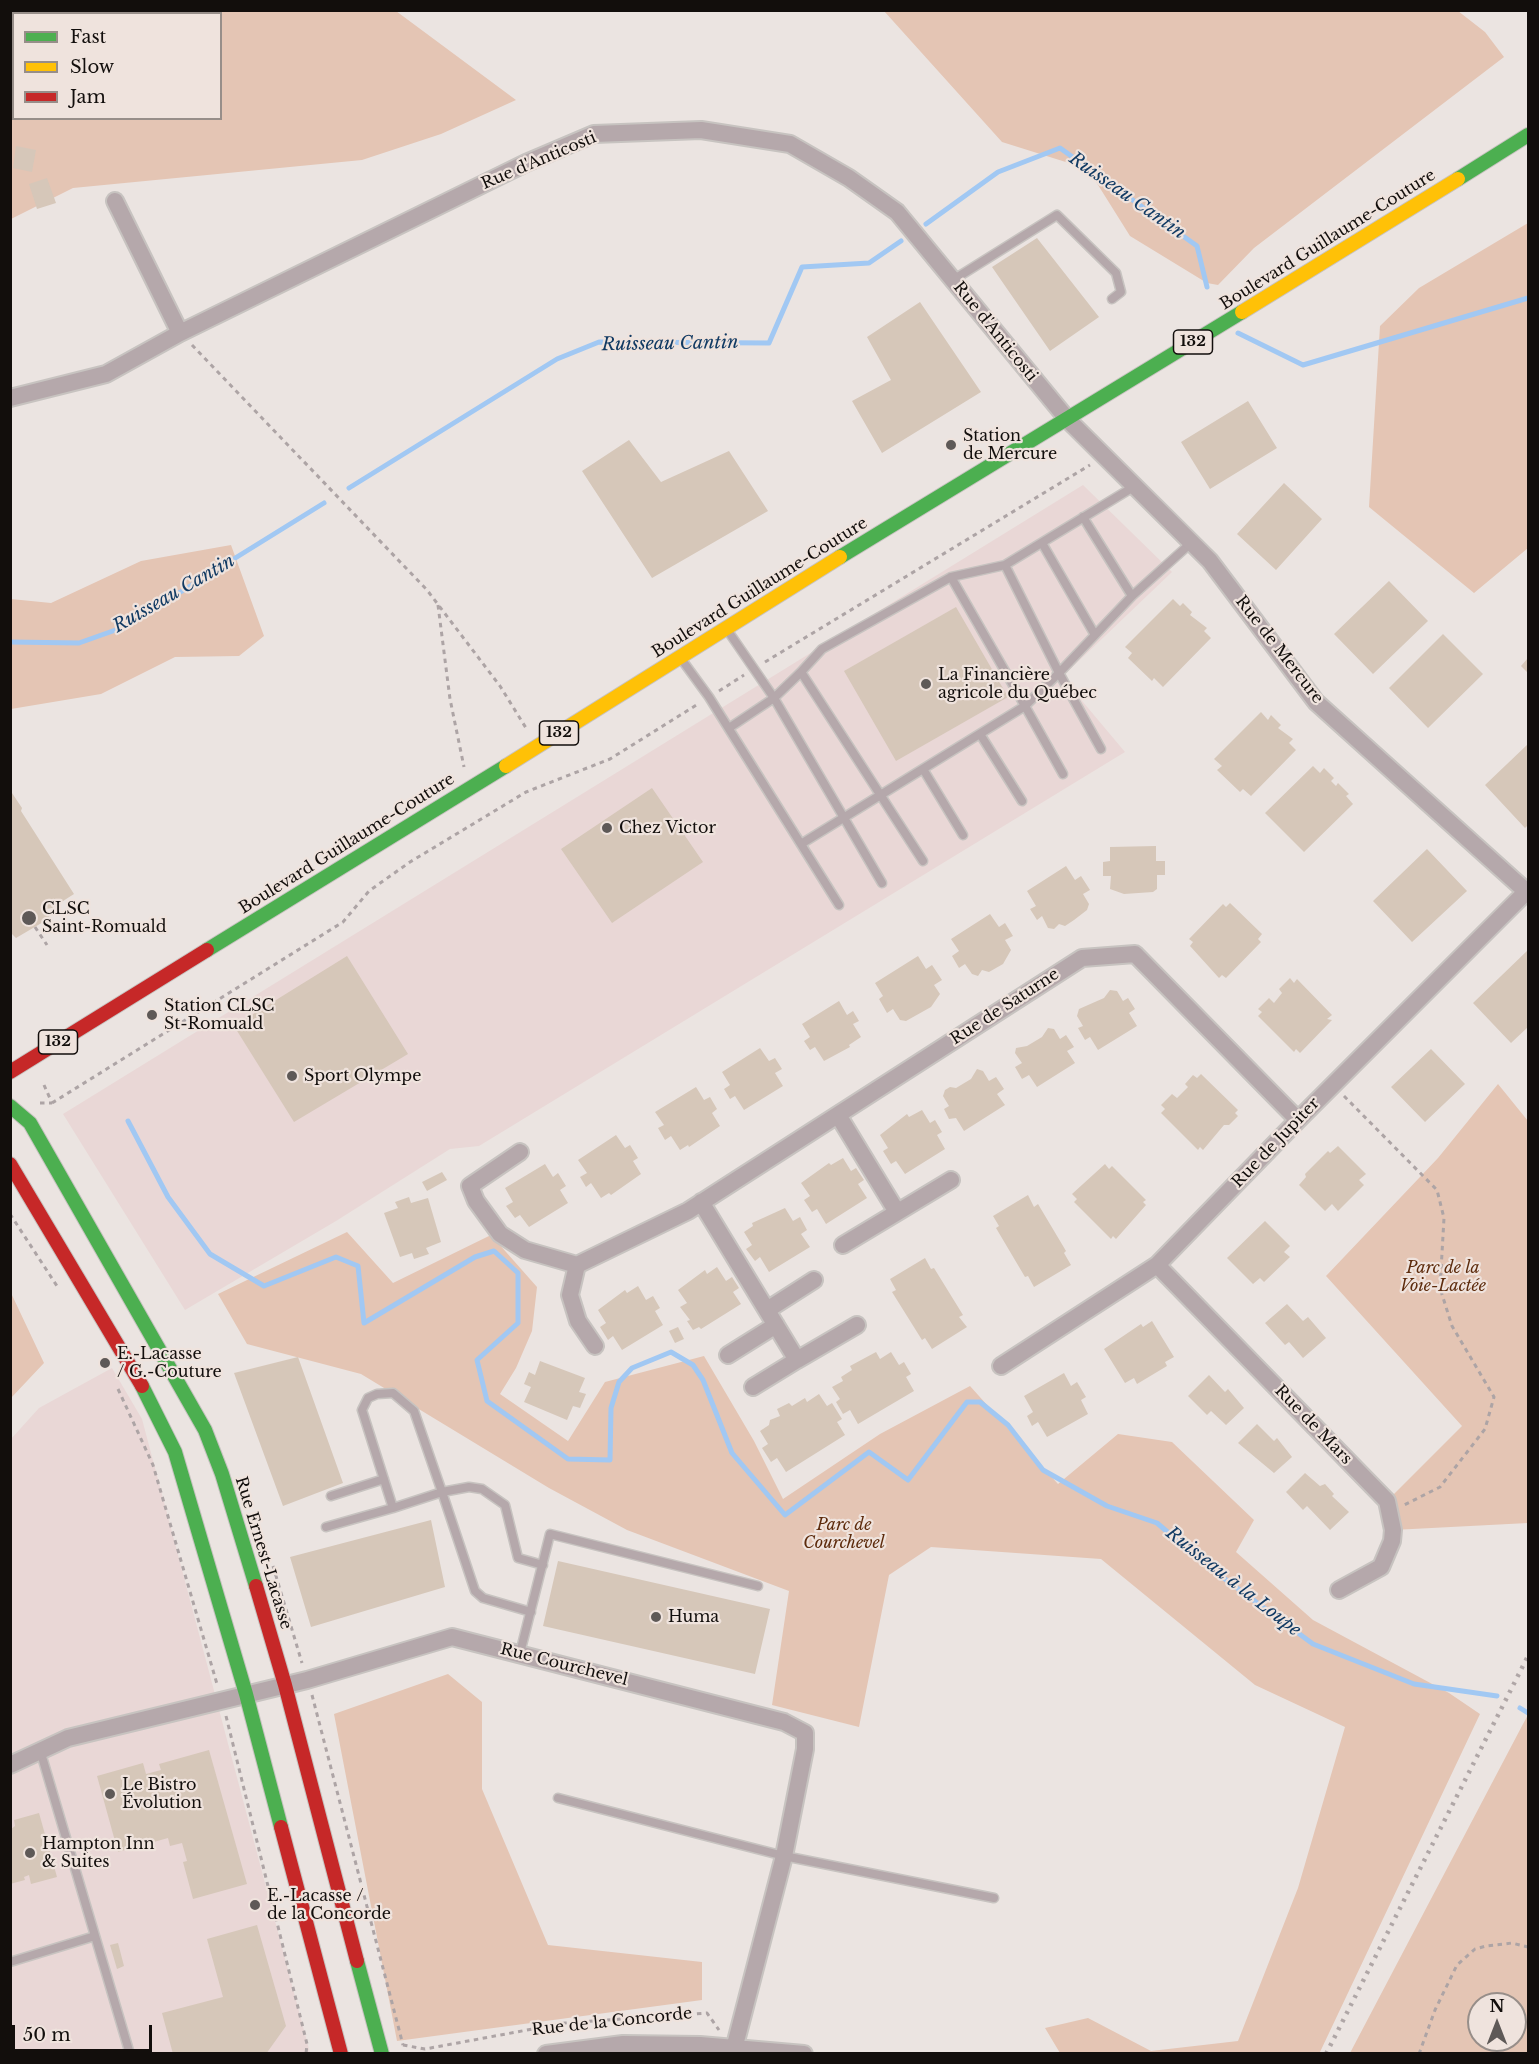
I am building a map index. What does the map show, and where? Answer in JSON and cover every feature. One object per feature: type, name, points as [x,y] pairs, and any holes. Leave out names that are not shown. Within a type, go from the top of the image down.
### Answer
[{"type":"street","name":"Rue d'Anticosti","points":[[10,398],[106,374],[180,333],[526,163],[594,134],[701,130],[790,144],[849,178],[897,212],[1068,420]]},
{"type":"street","name":"Boulevard Guillaume-Couture","points":[[10,1072],[1528,135]]},
{"type":"street","points":[[115,201],[180,333]]},
{"type":"street","name":"Rue de Mercure","points":[[1068,420],[1210,561],[1316,702],[1528,892]]},
{"type":"street","name":"Rue de Jupiter","points":[[1001,1366],[1157,1265],[1298,1120],[1528,892]]},
{"type":"street","name":"Rue de Saturne","points":[[577,1265],[694,1207],[1082,958],[1136,954],[1298,1120]]},
{"type":"street","name":"Rue Ernest-Lacasse","points":[[10,1106],[30,1123],[205,1430],[222,1474],[285,1685],[382,2054]]},
{"type":"street","points":[[838,1115],[897,1212]]},
{"type":"street","points":[[520,1152],[470,1186],[476,1201],[500,1234],[525,1250],[577,1265],[570,1295],[578,1321],[595,1346]]},
{"type":"street","points":[[10,1164],[163,1424],[175,1452],[246,1694],[341,2054]]},
{"type":"street","points":[[843,1245],[951,1180]]},
{"type":"street","points":[[694,1207],[766,1310],[797,1360]]},
{"type":"street","name":"Rue de Mars","points":[[1157,1265],[1387,1501],[1392,1541],[1381,1567],[1339,1590]]},
{"type":"street","points":[[766,1310],[814,1280]]},
{"type":"street","points":[[728,1355],[776,1325]]},
{"type":"street","points":[[753,1387],[857,1325]]},
{"type":"street","name":"Rue Courchevel","points":[[10,1765],[68,1738],[285,1685],[452,1637],[784,1722],[805,1733],[805,1749],[784,1856],[730,2052]]},
{"type":"street","name":"Rue de la Concorde","points":[[546,2054],[623,2044],[700,2045],[730,2052],[804,2054]]},
{"type":"lane","points":[[953,280],[1057,215],[1116,273],[1121,292],[1112,299]]},
{"type":"lane","points":[[729,728],[774,698],[822,649],[951,577],[1005,565],[1135,486]]},
{"type":"lane","points":[[1083,517],[1132,596]]},
{"type":"lane","points":[[1042,543],[1095,635]]},
{"type":"lane","points":[[801,844],[1025,706],[1132,596],[1191,543]]},
{"type":"lane","points":[[1005,565],[1059,673],[1101,749]]},
{"type":"lane","points":[[951,577],[1063,774]]},
{"type":"lane","points":[[726,628],[774,698],[882,883]]},
{"type":"lane","points":[[680,657],[729,728],[839,905]]},
{"type":"lane","points":[[801,672],[923,861]]},
{"type":"lane","points":[[980,734],[1022,801]]},
{"type":"lane","points":[[923,769],[963,835]]},
{"type":"lane","points":[[393,1508],[362,1410],[368,1398],[377,1394],[393,1393],[414,1411],[475,1591],[483,1598],[531,1612]]},
{"type":"lane","points":[[331,1497],[384,1479]]},
{"type":"lane","points":[[326,1527],[442,1492],[469,1487],[482,1489],[496,1496],[505,1505],[518,1558],[543,1565]]},
{"type":"lane","points":[[520,1653],[550,1534],[758,1586]]},
{"type":"lane","points":[[40,1750],[130,2054]]},
{"type":"lane","points":[[558,1798],[784,1856],[994,1898]]},
{"type":"lane","points":[[10,1962],[95,1936]]},
{"type":"path","points":[[180,333],[437,604],[500,686],[537,747]]},
{"type":"path","points":[[33,1103],[52,1103],[343,922],[369,891],[410,862],[526,792],[610,759],[1104,456]]},
{"type":"path","points":[[437,604],[462,765],[475,785]]},
{"type":"path","points":[[35,927],[47,945]]},
{"type":"path","points":[[44,1085],[52,1103]]},
{"type":"path","points":[[1333,1085],[1437,1190],[1444,1218],[1440,1288],[1452,1326],[1494,1397],[1485,1429],[1440,1487],[1389,1513]]},
{"type":"path","points":[[10,1214],[62,1294]]},
{"type":"path","points":[[116,1384],[153,1465],[222,1700],[307,2044],[306,2054]]},
{"type":"path","points":[[1419,2054],[1435,2010],[1457,1965],[1475,1949],[1486,1946],[1512,1943],[1528,1947]]},
{"type":"path","name":"Rue de la Concorde","points":[[403,2045],[425,2049],[565,2024],[707,2013],[730,2052]]},
{"type":"shaded area","points":[[1083,485],[1172,572],[1062,677],[1125,752],[479,1146],[450,1149],[336,1221],[185,1310],[63,1114]]},
{"type":"shaded area","points":[[112,1368],[142,1419],[310,2053],[11,2054],[11,1439],[39,1408]]},
{"type":"green space","points":[[396,11],[516,100],[441,134],[362,160],[73,188],[11,219],[10,96],[12,94],[12,120],[222,120],[222,12],[46,12]]},
{"type":"green space","points":[[884,11],[1458,11],[1485,32],[1504,57],[1254,248],[1218,285],[1207,283],[1130,236],[1088,169],[1002,142]]},
{"type":"green space","points":[[1528,223],[1528,548],[1474,593],[1369,507],[1380,326],[1419,288]]},
{"type":"green space","points":[[231,545],[264,636],[239,656],[175,657],[101,694],[11,709],[11,599],[51,603],[141,561]]},
{"type":"green space","name":"Parc de la Voie-Lactée","points":[[1498,1084],[1528,1121],[1528,1523],[1393,1530],[1387,1501],[1462,1426],[1326,1276],[1438,1158]]},
{"type":"green space","name":"Parc de Courchevel","points":[[347,1232],[393,1283],[491,1235],[537,1287],[532,1331],[516,1368],[500,1394],[568,1441],[605,1382],[704,1356],[754,1441],[783,1499],[880,1434],[970,1386],[1058,1484],[1118,1434],[1172,1442],[1254,1520],[1236,1552],[1313,1620],[1449,1693],[1480,1714],[1320,2052],[1060,2053],[1045,2028],[1088,2018],[1151,2051],[1238,2041],[1298,1888],[1345,1727],[1255,1685],[1101,1559],[931,1547],[889,1575],[859,1727],[772,1705],[789,1591],[627,1530],[549,1488],[361,1374],[247,1344],[218,1294]]},
{"type":"green space","points":[[11,1293],[44,1363],[10,1398]]},
{"type":"green space","points":[[448,1674],[482,1702],[482,1789],[548,1945],[702,1962],[702,2000],[397,2041],[334,1714]]},
{"type":"green space","points":[[1528,1715],[1528,2053],[1350,2053]]},
{"type":"building","points":[[16,146],[36,150],[32,172],[13,168]]},
{"type":"building","points":[[47,178],[56,203],[37,209],[29,184]]},
{"type":"building","points":[[1037,238],[1099,317],[1050,351],[992,267]]},
{"type":"building","points":[[920,302],[981,392],[882,453],[852,401],[891,380],[867,337]]},
{"type":"building","points":[[1248,401],[1277,448],[1210,489],[1181,442]]},
{"type":"building","points":[[629,440],[661,482],[729,451],[768,511],[652,578],[582,471]]},
{"type":"building","points":[[1284,483],[1322,519],[1276,570],[1237,534]]},
{"type":"building","points":[[1389,581],[1428,621],[1373,674],[1334,634]]},
{"type":"building","points":[[1173,599],[1180,606],[1183,603],[1192,612],[1190,615],[1207,628],[1204,631],[1211,638],[1163,687],[1154,678],[1152,681],[1128,658],[1132,653],[1125,647]]},
{"type":"building","name":"La Financière agricole du Québec","points":[[956,607],[1008,697],[896,761],[844,671]]},
{"type":"building","points":[[1443,634],[1483,674],[1428,728],[1389,688]]},
{"type":"building","points":[[1528,658],[1528,673],[1521,666]]},
{"type":"building","points":[[1261,712],[1268,720],[1271,715],[1281,725],[1278,728],[1293,739],[1289,743],[1296,750],[1251,796],[1243,789],[1240,792],[1217,770],[1222,766],[1214,759]]},
{"type":"building","points":[[1528,744],[1528,825],[1525,828],[1485,785]]},
{"type":"building","points":[[1313,766],[1320,773],[1324,768],[1334,778],[1331,781],[1336,786],[1338,783],[1349,794],[1346,796],[1353,804],[1304,852],[1265,813]]},
{"type":"building","points":[[652,788],[703,862],[612,923],[561,849]]},
{"type":"building","points":[[10,790],[74,894],[52,908],[46,909],[50,918],[16,938],[10,932]]},
{"type":"building","points":[[1156,846],[1156,861],[1165,861],[1165,875],[1157,875],[1157,889],[1153,892],[1124,894],[1110,889],[1111,876],[1103,876],[1103,862],[1110,861],[1110,847]]},
{"type":"building","points":[[1427,849],[1467,891],[1412,942],[1373,901]]},
{"type":"building","points":[[1066,866],[1075,880],[1081,876],[1090,890],[1083,894],[1089,904],[1087,910],[1065,926],[1059,924],[1054,929],[1048,928],[1042,916],[1037,920],[1030,909],[1036,906],[1027,891]]},
{"type":"building","points":[[1230,903],[1262,934],[1258,939],[1261,942],[1226,978],[1222,975],[1219,978],[1190,946],[1193,942],[1189,939],[1223,904],[1226,907]]},
{"type":"building","points":[[990,914],[999,927],[1005,923],[1013,936],[1005,940],[1011,950],[1003,964],[989,972],[982,970],[978,976],[972,974],[965,964],[959,968],[952,956],[959,951],[951,939]]},
{"type":"building","points":[[1528,950],[1528,1027],[1511,1043],[1473,1003]]},
{"type":"building","points":[[347,956],[408,1054],[294,1122],[234,1026]]},
{"type":"building","points":[[918,956],[926,969],[932,965],[942,980],[934,985],[940,994],[931,1007],[906,1021],[900,1020],[893,1009],[887,1013],[879,999],[883,996],[875,983]]},
{"type":"building","points":[[1290,978],[1294,983],[1297,979],[1332,1015],[1327,1019],[1332,1020],[1300,1053],[1296,1049],[1294,1052],[1258,1016],[1262,1012],[1258,1009],[1269,998],[1274,1003],[1282,993],[1279,989]]},
{"type":"building","points":[[1110,990],[1117,991],[1123,1001],[1128,998],[1135,1009],[1129,1013],[1137,1026],[1098,1050],[1090,1037],[1085,1040],[1078,1028],[1083,1026],[1077,1016],[1079,1009],[1104,998]]},
{"type":"building","points":[[839,1001],[847,1015],[853,1011],[859,1021],[853,1024],[861,1037],[849,1045],[850,1047],[824,1061],[815,1047],[810,1050],[804,1041],[810,1037],[802,1024]]},
{"type":"building","points":[[1048,1028],[1054,1029],[1060,1039],[1066,1035],[1074,1047],[1067,1051],[1075,1063],[1037,1087],[1029,1075],[1022,1079],[1015,1067],[1022,1063],[1015,1053],[1016,1048],[1027,1046],[1042,1037]]},
{"type":"building","points":[[760,1048],[769,1061],[775,1058],[782,1069],[775,1073],[783,1086],[744,1110],[735,1096],[730,1099],[724,1089],[730,1085],[722,1072]]},
{"type":"building","points":[[1431,1049],[1465,1084],[1425,1122],[1391,1087]]},
{"type":"building","points":[[977,1069],[983,1071],[989,1081],[996,1077],[1004,1089],[997,1094],[1005,1105],[964,1131],[956,1118],[949,1119],[944,1109],[949,1106],[943,1096],[945,1090],[950,1087],[956,1088],[971,1079]]},
{"type":"building","points":[[1201,1074],[1238,1110],[1235,1113],[1238,1116],[1229,1125],[1224,1125],[1203,1150],[1200,1147],[1198,1150],[1161,1113],[1165,1109],[1161,1105],[1172,1094],[1177,1098],[1188,1087],[1185,1084],[1193,1075],[1197,1078]]},
{"type":"building","points":[[696,1087],[704,1100],[710,1097],[717,1109],[712,1113],[720,1126],[689,1147],[688,1145],[680,1150],[671,1136],[665,1140],[658,1128],[664,1125],[655,1112]]},
{"type":"building","points":[[922,1110],[930,1123],[935,1120],[942,1132],[937,1135],[945,1149],[905,1174],[896,1161],[891,1164],[883,1151],[888,1148],[880,1135],[907,1114],[909,1117]]},
{"type":"building","points":[[616,1135],[625,1148],[630,1145],[638,1158],[633,1161],[641,1174],[611,1195],[609,1193],[601,1198],[591,1183],[586,1187],[580,1177],[587,1173],[578,1160]]},
{"type":"building","points":[[1338,1146],[1366,1174],[1359,1180],[1364,1185],[1338,1211],[1332,1204],[1325,1211],[1299,1185],[1306,1177],[1305,1174],[1328,1151],[1330,1153]]},
{"type":"building","points":[[843,1158],[851,1171],[856,1168],[864,1180],[858,1184],[867,1198],[826,1224],[817,1209],[812,1212],[804,1200],[810,1196],[801,1183],[829,1163],[831,1165]]},
{"type":"building","points":[[545,1164],[553,1177],[558,1173],[566,1186],[560,1190],[568,1203],[529,1227],[520,1215],[515,1218],[506,1206],[513,1202],[505,1188]]},
{"type":"building","points":[[1105,1164],[1109,1169],[1112,1166],[1146,1200],[1143,1202],[1146,1205],[1116,1239],[1113,1236],[1111,1239],[1074,1202],[1077,1199],[1072,1194]]},
{"type":"building","points":[[442,1172],[447,1180],[427,1191],[422,1182]]},
{"type":"building","points":[[1028,1195],[1034,1207],[1038,1204],[1066,1251],[1064,1253],[1071,1265],[1034,1287],[1028,1276],[1025,1277],[996,1228],[999,1226],[993,1216]]},
{"type":"building","points":[[409,1197],[411,1203],[428,1198],[441,1242],[426,1248],[429,1254],[414,1259],[412,1253],[400,1257],[384,1213],[398,1208],[395,1202]]},
{"type":"building","points":[[785,1208],[793,1221],[800,1217],[807,1230],[801,1234],[810,1247],[769,1272],[760,1257],[755,1261],[746,1249],[752,1245],[744,1232],[753,1226],[752,1223]]},
{"type":"building","points":[[1265,1221],[1290,1246],[1284,1252],[1290,1257],[1264,1282],[1260,1278],[1253,1284],[1227,1258]]},
{"type":"building","points":[[925,1258],[931,1269],[934,1268],[963,1315],[959,1317],[967,1327],[932,1349],[925,1338],[922,1340],[892,1292],[896,1290],[890,1279]]},
{"type":"building","points":[[717,1267],[726,1281],[732,1277],[739,1288],[733,1292],[741,1304],[701,1329],[699,1327],[693,1330],[687,1321],[690,1320],[680,1307],[687,1303],[678,1290],[705,1270],[707,1274]]},
{"type":"building","points":[[638,1286],[646,1300],[653,1296],[660,1308],[655,1311],[663,1325],[622,1350],[613,1336],[608,1340],[600,1327],[606,1323],[598,1310],[625,1290],[627,1293]]},
{"type":"building","points":[[1287,1304],[1303,1321],[1308,1317],[1326,1338],[1303,1358],[1289,1342],[1285,1345],[1265,1323]]},
{"type":"building","points":[[1152,1321],[1174,1357],[1165,1362],[1167,1366],[1137,1384],[1134,1378],[1125,1383],[1104,1349],[1141,1324],[1143,1327]]},
{"type":"building","points":[[678,1327],[684,1339],[675,1343],[669,1331]]},
{"type":"building","points":[[876,1352],[880,1359],[891,1352],[899,1365],[904,1362],[911,1374],[906,1377],[914,1391],[858,1424],[850,1410],[843,1414],[836,1402],[840,1399],[832,1387],[843,1381],[841,1377],[852,1370],[850,1366]]},
{"type":"building","points":[[298,1357],[343,1483],[283,1506],[234,1373]]},
{"type":"building","points":[[540,1361],[585,1378],[579,1392],[586,1394],[580,1408],[573,1406],[567,1420],[524,1402],[531,1387],[524,1384],[529,1372],[535,1375]]},
{"type":"building","points":[[1064,1373],[1071,1386],[1077,1382],[1086,1397],[1081,1400],[1088,1414],[1047,1437],[1038,1422],[1032,1426],[1027,1416],[1033,1412],[1024,1396]]},
{"type":"building","points":[[1209,1375],[1225,1392],[1228,1389],[1244,1408],[1226,1425],[1211,1411],[1207,1415],[1188,1396]]},
{"type":"building","points":[[819,1394],[827,1406],[832,1403],[842,1419],[837,1422],[845,1435],[786,1472],[777,1458],[771,1462],[762,1448],[768,1444],[760,1431],[769,1425],[770,1420],[780,1416],[777,1409],[789,1403],[792,1406],[805,1398],[807,1402]]},
{"type":"building","points":[[1257,1424],[1274,1441],[1277,1438],[1292,1457],[1274,1473],[1238,1443]]},
{"type":"building","points":[[1305,1473],[1320,1486],[1325,1484],[1334,1494],[1332,1496],[1349,1512],[1330,1530],[1307,1506],[1303,1510],[1286,1492]]},
{"type":"building","points":[[431,1520],[445,1587],[311,1627],[290,1557]]},
{"type":"building","name":"Huma","points":[[558,1561],[770,1609],[755,1674],[543,1626]]},
{"type":"building","points":[[209,1750],[247,1884],[193,1899],[183,1862],[187,1861],[182,1843],[170,1846],[168,1838],[118,1852],[97,1776],[143,1763],[146,1774],[161,1770],[159,1764]]},
{"type":"building","name":"Hampton Inn & Suites","points":[[39,1813],[57,1877],[31,1884],[29,1875],[24,1877],[25,1880],[10,1884],[10,1830],[15,1826],[14,1820]]},
{"type":"building","points":[[257,1925],[286,2026],[266,2054],[173,2054],[162,2013],[223,1997],[207,1939]]},
{"type":"building","points":[[118,1943],[124,1966],[117,1969],[110,1945]]},
{"type":"waterway","name":"Ruisseau Cantin","points":[[926,224],[998,172],[1060,148],[1197,246],[1207,287]]},
{"type":"waterway","name":"Ruisseau Cantin","points":[[349,488],[557,359],[599,342],[769,343],[802,267],[869,263],[901,241]]},
{"type":"waterway","name":"Ruisseau Cantin","points":[[1238,333],[1303,365],[1528,298]]},
{"type":"waterway","name":"Ruisseau Cantin","points":[[10,642],[79,643],[124,627],[324,503]]},
{"type":"waterway","name":"Ruisseau à la Loupe","points":[[128,1121],[168,1197],[210,1254],[264,1286],[336,1257],[358,1266],[364,1323],[475,1257],[494,1251],[518,1273],[518,1323],[477,1360],[487,1401],[568,1459],[610,1460],[611,1408],[619,1382],[632,1368],[671,1352],[693,1365],[703,1380],[732,1453],[785,1515],[869,1452],[908,1480],[967,1402],[980,1402],[1008,1425],[1043,1470],[1107,1506],[1157,1523],[1210,1568],[1313,1644],[1414,1684],[1497,1696]]},
{"type":"waterway","name":"Ruisseau à la Loupe","points":[[1520,1708],[1528,1713]]},
{"type":"railway","points":[[1326,2054],[1528,1656]]},
{"type":"traffic: fast","points":[[1458,179],[1528,135]]},
{"type":"traffic: fast","points":[[840,557],[1242,312]]},
{"type":"traffic: fast","points":[[207,950],[506,766]]},
{"type":"traffic: fast","points":[[10,1106],[30,1123],[205,1430],[222,1474],[256,1586]]},
{"type":"traffic: fast","points":[[142,1386],[175,1452],[246,1694],[281,1827]]},
{"type":"traffic: fast","points":[[357,1961],[382,2054]]},
{"type":"traffic: slow","points":[[1242,312],[1458,179]]},
{"type":"traffic: slow","points":[[506,766],[840,557]]},
{"type":"traffic: jam","points":[[10,1072],[207,950]]},
{"type":"traffic: jam","points":[[10,1164],[142,1386]]},
{"type":"traffic: jam","points":[[256,1586],[285,1685],[357,1961]]},
{"type":"traffic: jam","points":[[281,1827],[341,2054]]},
{"type":"place","name":"Station de Mercure","points":[[951,445]]},
{"type":"place","name":"La Financière agricole du Québec","points":[[926,684]]},
{"type":"place","name":"Chez Victor","points":[[607,828]]},
{"type":"place","name":"CLSC Saint-Romuald","points":[[29,918]]},
{"type":"place","name":"Station CLSC St-Romuald","points":[[152,1015]]},
{"type":"place","name":"Sport Olympe","points":[[292,1076]]},
{"type":"place","name":"E.-Lacasse / G.-Couture","points":[[105,1363]]},
{"type":"place","name":"Huma","points":[[656,1617]]},
{"type":"place","name":"Le Bistro Évolution","points":[[110,1794]]},
{"type":"place","name":"Hampton Inn & Suites","points":[[30,1853]]},
{"type":"place","name":"E.-Lacasse / de la Concorde","points":[[255,1905]]}]
